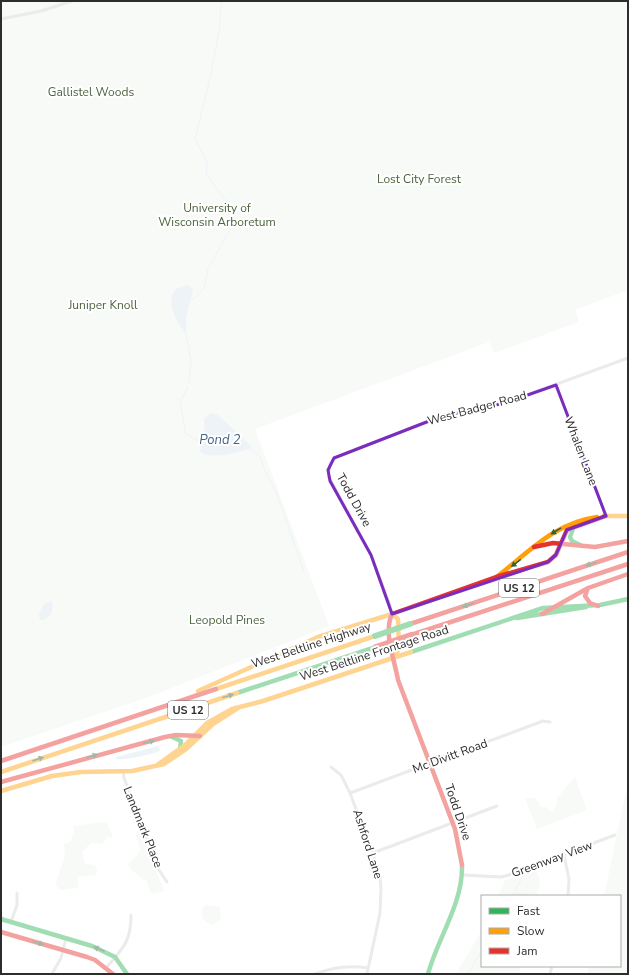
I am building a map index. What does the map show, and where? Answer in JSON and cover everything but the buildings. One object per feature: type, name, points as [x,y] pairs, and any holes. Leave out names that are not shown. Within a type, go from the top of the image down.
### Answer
[{"type":"main road","points":[[150,710],[248,670],[314,639],[392,614],[496,577],[548,562],[556,555],[567,530],[574,526],[606,516]]},
{"type":"main road","points":[[496,577],[556,530],[567,524],[589,517],[628,516]]},
{"type":"main road","points":[[574,526],[570,534],[572,541],[585,547]]},
{"type":"main road","points":[[534,547],[547,542],[585,547],[610,546],[628,541]]},
{"type":"main road","name":"West Beltline Highway","points":[[1,761],[150,710],[628,552]]},
{"type":"main road","name":"West Beltline Highway","points":[[1,772],[628,564]]},
{"type":"main road","points":[[542,614],[588,588],[628,574]]},
{"type":"main road","points":[[588,588],[585,596],[588,601],[598,606]]},
{"type":"main road","name":"West Beltline Frontage Road","points":[[157,765],[180,749],[217,716],[232,709],[516,618],[533,610],[559,605],[586,607],[598,606],[628,599]]},
{"type":"main road","name":"West Beltline Frontage Road","points":[[516,618],[586,607]]},
{"type":"main road","name":"Todd Drive","points":[[394,657],[399,649],[398,619],[392,614],[388,620],[390,651],[394,657],[398,680],[452,823],[460,853],[463,875],[458,900],[435,949],[428,974]]},
{"type":"main road","name":"West Beltline Frontage Road","points":[[1,791],[52,776],[81,772],[140,770],[157,765],[174,758],[213,724],[238,708]]},
{"type":"main road","points":[[1,782],[106,752],[171,736],[200,736]]},
{"type":"main road","points":[[171,736],[181,741],[180,749]]},
{"type":"main road","points":[[1,919],[92,946],[115,957],[128,974]]},
{"type":"main road","points":[[1,932],[95,960],[113,974]]},
{"type":"street","points":[[1,19],[54,7],[72,1]]},
{"type":"street","name":"West Badger Road","points":[[330,464],[340,454],[442,416],[505,403],[628,358]]},
{"type":"street","name":"Whalen Lane","points":[[556,385],[606,516]]},
{"type":"street","name":"Todd Drive","points":[[330,464],[328,470],[330,481],[371,555],[392,614]]},
{"type":"street","name":"Mc Divitt Road","points":[[350,793],[543,721],[550,722]]},
{"type":"street","name":"Ashford Lane","points":[[332,768],[341,775],[350,793],[373,853],[380,877],[381,901],[367,974]]},
{"type":"street","name":"Landmark Place","points":[[123,771],[124,778],[154,856],[167,882]]},
{"type":"street","points":[[373,853],[497,806]]},
{"type":"street","name":"Greenway View","points":[[463,875],[501,877],[615,835]]},
{"type":"street","points":[[564,855],[569,878],[568,895]]},
{"type":"street","points":[[11,922],[17,904],[17,893]]},
{"type":"street","points":[[106,968],[126,943],[131,932],[131,915]]},
{"type":"street","points":[[52,974],[63,950],[66,938]]},
{"type":"street","points":[[315,974],[330,969],[347,966],[368,968]]},
{"type":"highlighted area","points":[[556,385],[606,516],[567,530],[556,555],[548,562],[392,614],[371,555],[330,481],[328,470],[334,458],[340,454],[395,433],[442,416],[505,403]]},
{"type":"green space","name":"University of Wisconsin Arboretum","points":[[1,1],[628,1],[628,290],[575,310],[579,322],[494,353],[489,342],[255,429],[329,626],[149,697],[1,747]]},
{"type":"green space","points":[[575,777],[587,810],[537,829],[525,798],[536,798],[541,807],[546,807],[552,812],[557,805],[557,798]]},
{"type":"green space","points":[[628,782],[628,974],[587,974],[589,967],[621,967],[621,895],[604,895]]},
{"type":"green space","points":[[104,822],[107,823],[112,838],[108,836],[102,844],[91,843],[82,852],[85,864],[95,865],[97,870],[96,875],[77,877],[79,887],[61,890],[55,885],[65,856],[64,844],[70,842],[74,833],[73,826]]},
{"type":"green space","points":[[138,831],[141,832],[164,891],[155,894],[150,893],[147,881],[131,870],[128,864],[140,851],[135,833]]},
{"type":"green space","points":[[536,869],[540,882],[537,895],[498,895],[505,880]]},
{"type":"green space","points":[[205,905],[220,907],[221,919],[213,925],[207,923],[202,917],[202,910]]},
{"type":"green space","points":[[481,932],[481,967],[521,967],[519,974],[456,974]]},
{"type":"water","points":[[187,285],[193,289],[186,318],[186,331],[184,332],[173,310],[171,300],[176,289]]},
{"type":"water","name":"Pond 2","points":[[211,413],[218,415],[251,446],[251,449],[218,455],[200,452],[205,429],[204,419]]},
{"type":"water","points":[[51,601],[53,605],[51,614],[44,620],[41,620],[38,615],[44,604]]},
{"type":"water","points":[[158,746],[160,751],[131,758],[116,759],[116,757]]},
{"type":"waterway","points":[[212,68],[220,26],[221,1]]},
{"type":"waterway","points":[[190,301],[195,298],[204,288],[208,269],[233,224],[232,209],[206,174],[207,163],[195,139],[212,70]]},
{"type":"waterway","points":[[185,330],[191,360],[189,383]]},
{"type":"waterway","points":[[188,387],[180,402],[186,434],[198,441],[202,441]]},
{"type":"waterway","points":[[251,449],[260,457],[266,473],[277,494],[304,572]]},
{"type":"waterway","points":[[513,895],[521,880]]},
{"type":"waterway","points":[[515,893],[524,895]]},
{"type":"waterway","points":[[468,974],[481,952]]},
{"type":"traffic: fast","points":[[574,526],[570,537],[572,541],[580,545]]},
{"type":"traffic: fast","points":[[411,652],[543,608],[600,605],[628,599]]},
{"type":"traffic: fast","points":[[517,618],[586,607]]},
{"type":"traffic: fast","points":[[375,636],[410,624]]},
{"type":"traffic: fast","points":[[237,693],[376,647]]},
{"type":"traffic: fast","points":[[172,737],[181,741],[180,749]]},
{"type":"traffic: fast","points":[[428,974],[432,960],[459,893],[462,865]]},
{"type":"traffic: fast","points":[[1,919],[92,946],[115,957],[127,974]]},
{"type":"traffic: slow","points":[[604,516],[628,516]]},
{"type":"traffic: slow","points":[[499,575],[533,547],[556,531],[582,520],[597,517]]},
{"type":"traffic: slow","points":[[392,614],[398,619],[399,649],[394,657]]},
{"type":"traffic: slow","points":[[198,691],[318,637],[392,614]]},
{"type":"traffic: slow","points":[[216,689],[375,636]]},
{"type":"traffic: slow","points":[[157,765],[185,745],[207,723],[232,709],[263,701],[411,652]]},
{"type":"traffic: slow","points":[[1,772],[237,693]]},
{"type":"traffic: slow","points":[[1,791],[52,776],[81,772],[132,771],[164,764],[185,750],[213,724],[238,708]]},
{"type":"traffic: jam","points":[[392,614],[496,577],[548,562],[556,555],[567,530],[606,516]]},
{"type":"traffic: jam","points":[[534,547],[553,543],[595,547],[628,541]]},
{"type":"traffic: jam","points":[[410,624],[628,552]]},
{"type":"traffic: jam","points":[[411,635],[628,564]]},
{"type":"traffic: jam","points":[[542,614],[588,588],[628,574]]},
{"type":"traffic: jam","points":[[588,588],[585,596],[590,603],[598,606]]},
{"type":"traffic: jam","points":[[392,614],[389,638],[398,680],[455,829],[462,865]]},
{"type":"traffic: jam","points":[[376,647],[411,635]]},
{"type":"traffic: jam","points":[[1,761],[216,689]]},
{"type":"traffic: jam","points":[[1,782],[165,737],[176,735],[200,736]]},
{"type":"traffic: jam","points":[[1,932],[87,957],[95,960],[113,974]]},
{"type":"park label","name":"Gallistel Woods","points":[[91,92]]},
{"type":"park label","name":"Lost City Forest","points":[[419,179]]},
{"type":"park label","name":"Juniper Knoll","points":[[103,305]]},
{"type":"park label","name":"Leopold Pines","points":[[227,620]]}]
